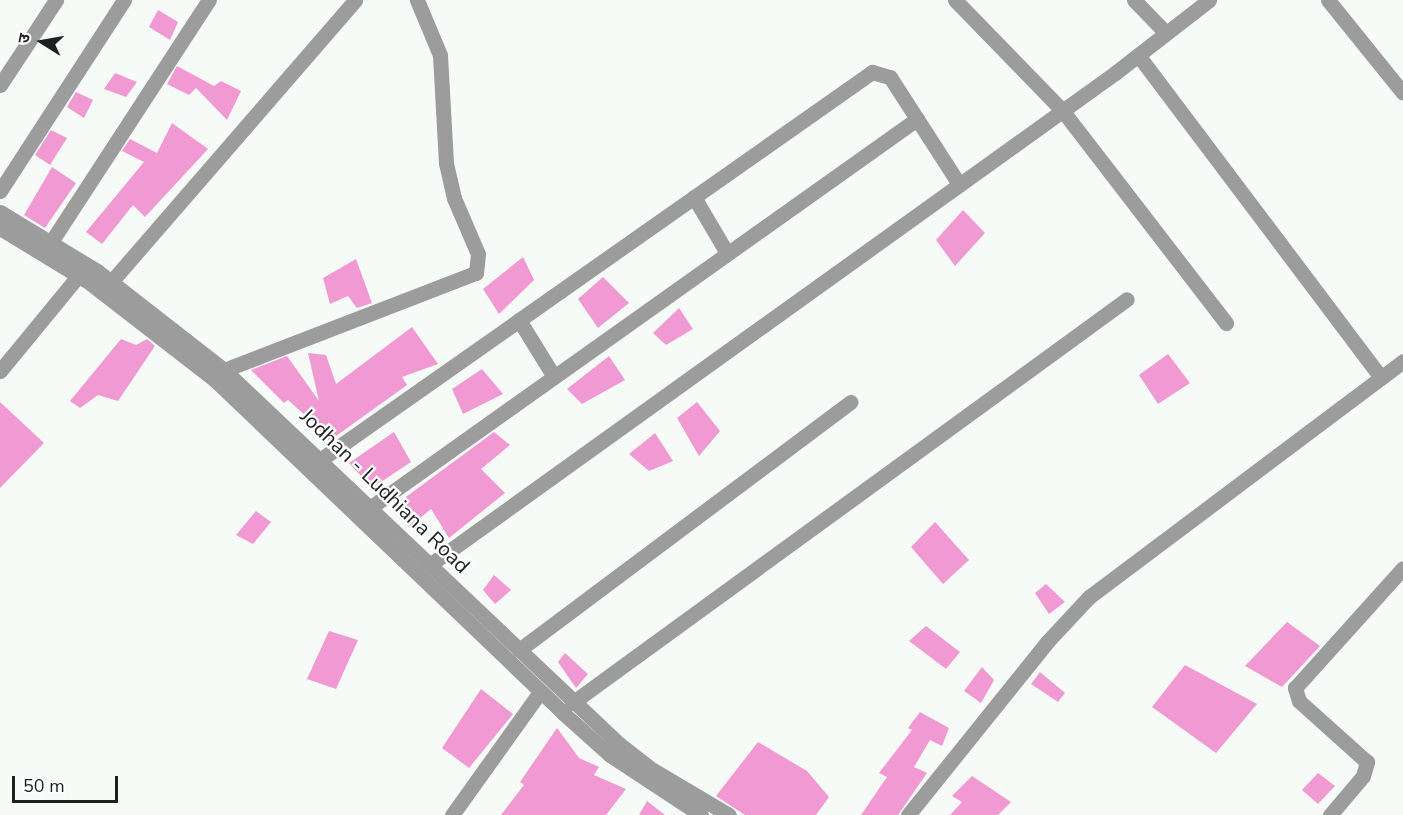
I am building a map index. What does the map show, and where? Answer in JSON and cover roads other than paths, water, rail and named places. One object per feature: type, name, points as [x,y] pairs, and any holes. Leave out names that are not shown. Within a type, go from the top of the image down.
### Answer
[{"type":"street","points":[[0,85],[56,0]]},
{"type":"street","points":[[0,191],[124,0]]},
{"type":"street","points":[[51,242],[209,0]]},
{"type":"street","points":[[111,282],[355,0]]},
{"type":"street","points":[[955,0],[1062,110],[1226,323]]},
{"type":"street","points":[[1134,0],[1166,33]]},
{"type":"street","points":[[431,564],[1138,55],[1209,0]]},
{"type":"street","points":[[1328,0],[1403,93]]},
{"type":"street","points":[[224,370],[476,273],[478,254],[454,198],[446,163],[440,55],[421,2]]},
{"type":"street","points":[[1138,55],[1381,378]]},
{"type":"street","points":[[320,460],[872,72],[890,77],[959,184]]},
{"type":"street","points":[[371,507],[553,375],[917,119]]},
{"type":"street","points":[[694,197],[727,253]]},
{"type":"street","name":"Jodhan - Ludhiana Road","points":[[0,212],[51,242],[111,282],[224,370],[431,564],[572,703],[648,767],[729,815]]},
{"type":"street","name":"Jodhan - Ludhiana Road","points":[[0,228],[78,276],[147,324],[260,420],[540,692],[610,755],[701,815]]},
{"type":"street","points":[[0,371],[78,276]]},
{"type":"street","points":[[572,703],[1127,299]]},
{"type":"street","points":[[519,320],[553,375]]},
{"type":"street","points":[[908,815],[1047,642],[1089,597],[1403,361]]},
{"type":"street","points":[[519,650],[850,402]]},
{"type":"street","points":[[1330,815],[1363,776],[1367,762],[1299,701],[1295,688],[1403,568]]},
{"type":"street","points":[[452,815],[540,692]]}]
